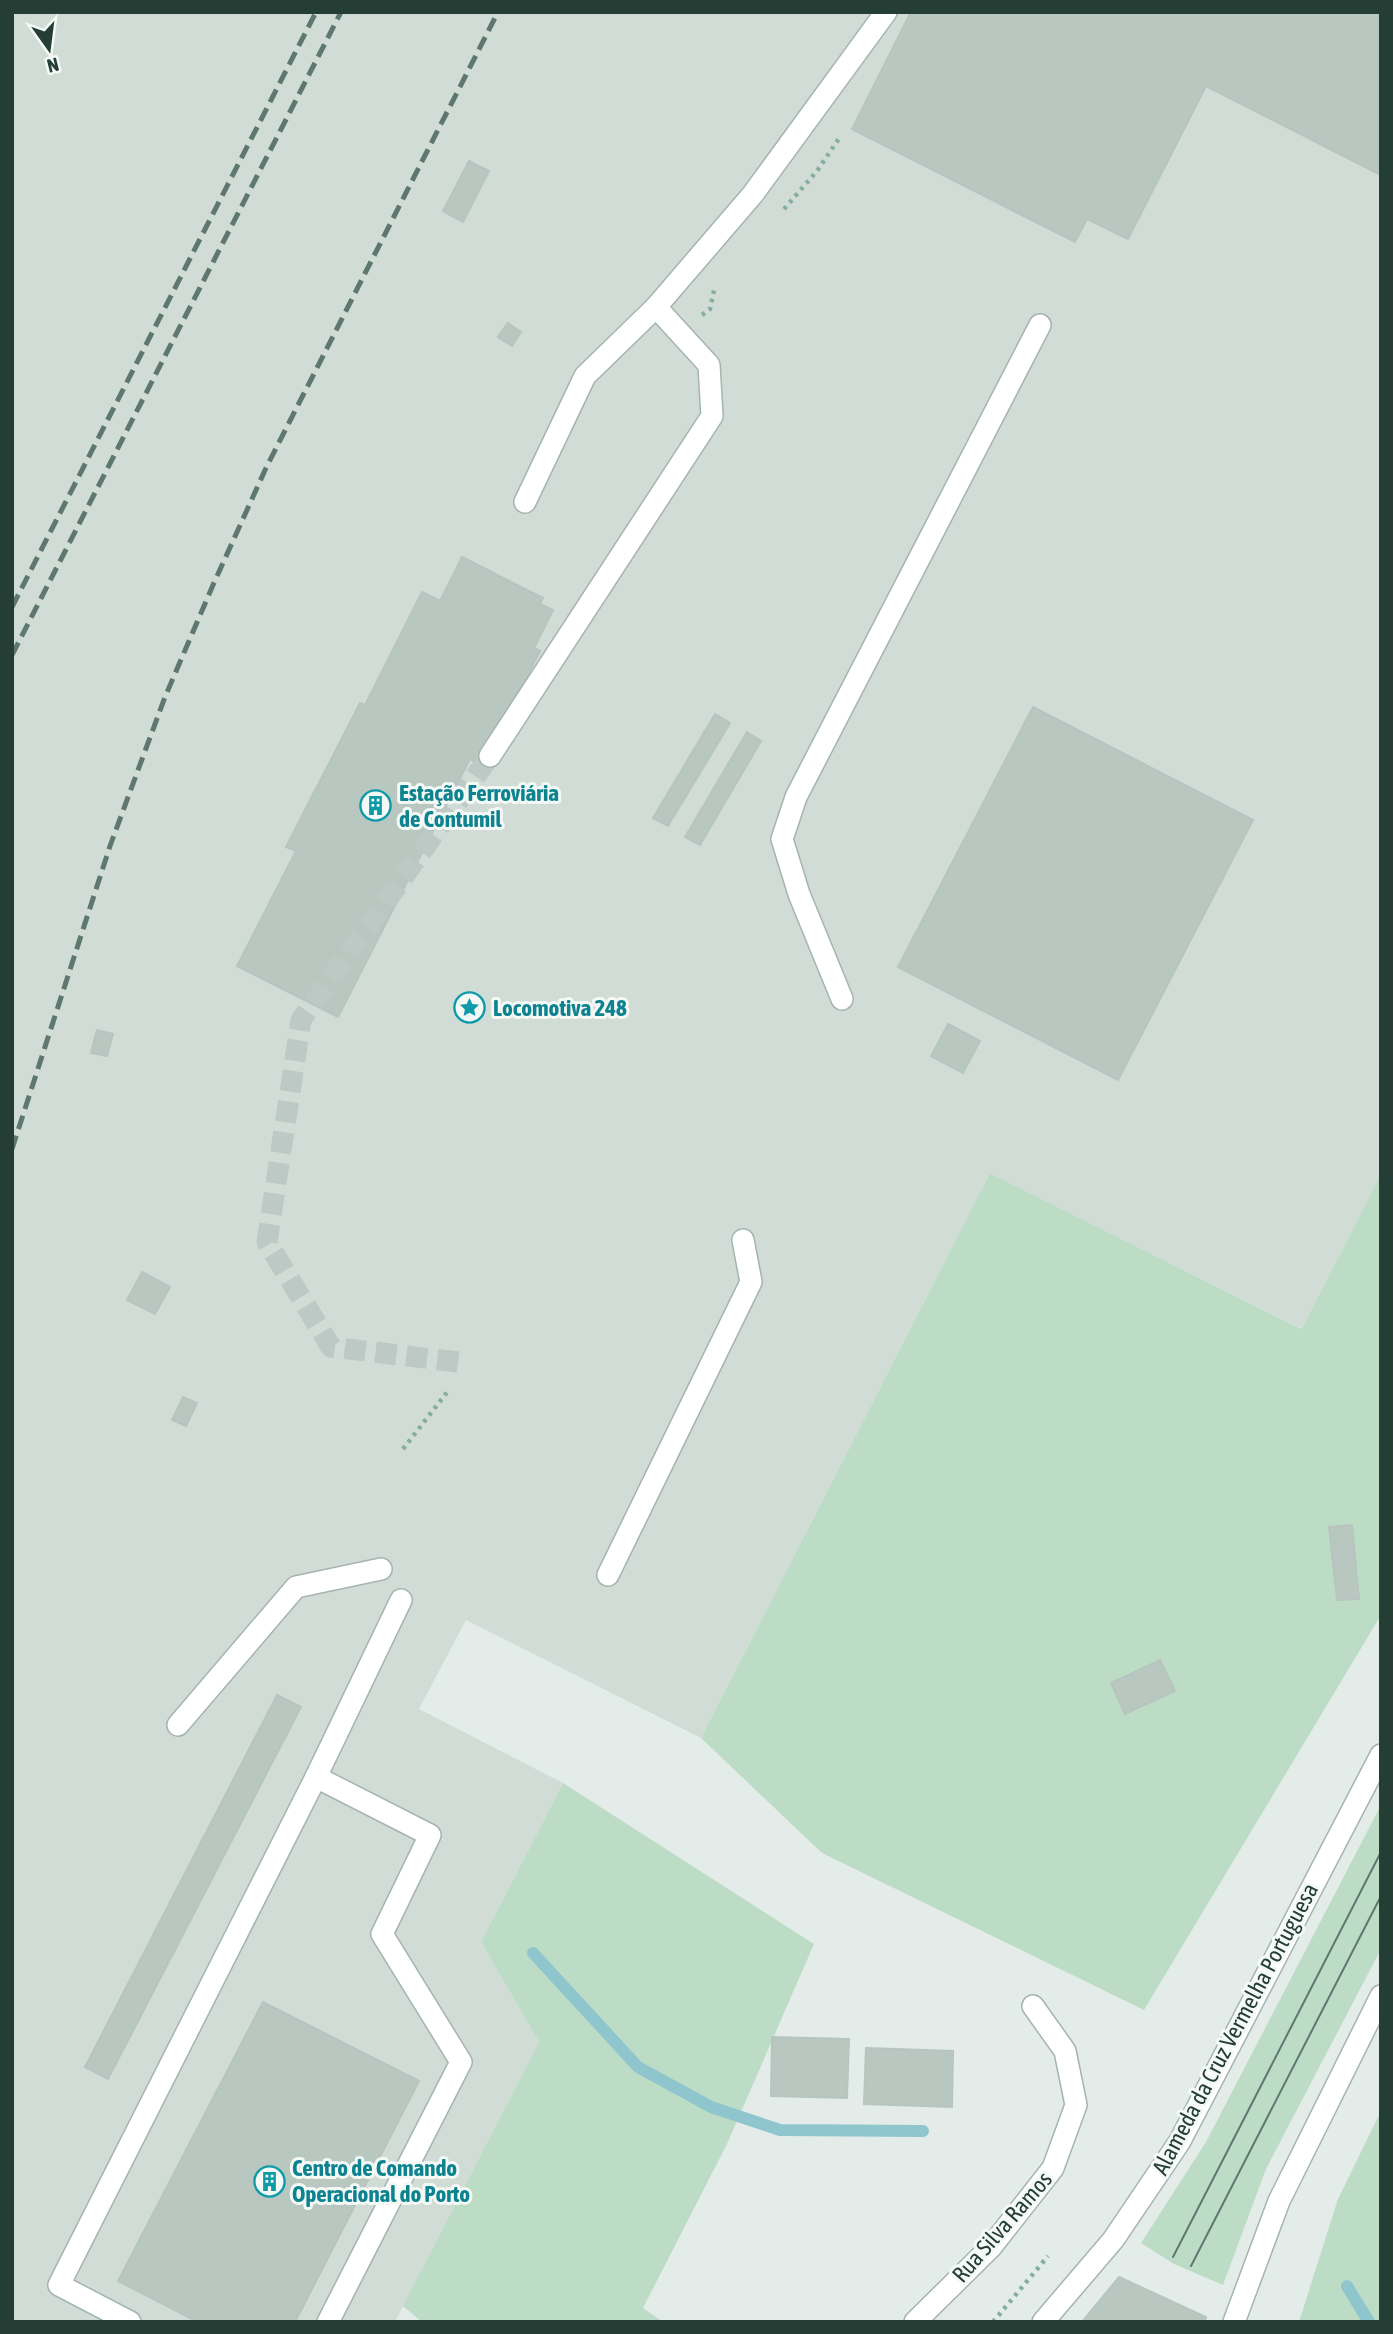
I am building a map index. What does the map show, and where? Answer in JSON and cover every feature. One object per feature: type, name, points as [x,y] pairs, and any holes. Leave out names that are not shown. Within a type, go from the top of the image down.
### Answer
[{"type":"street","points":[[525,502],[585,376],[656,307],[753,194],[886,12]]},
{"type":"street","points":[[490,756],[712,416],[709,365],[656,307]]},
{"type":"street","points":[[842,999],[799,894],[782,839],[796,797],[1040,325]]},
{"type":"street","points":[[608,1575],[751,1282],[743,1240]]},
{"type":"street","points":[[178,1725],[296,1587],[381,1569]]},
{"type":"street","points":[[130,2322],[59,2285],[316,1777],[401,1600]]},
{"type":"street","name":"Alameda da Cruz Vermelha Portuguesa","points":[[1043,2322],[1113,2240],[1180,2141],[1381,1755]]},
{"type":"street","points":[[316,1777],[430,1835],[382,1934],[461,2062],[328,2322]]},
{"type":"street","points":[[1234,2322],[1279,2201],[1381,1996]]},
{"type":"street","name":"Rua Silva Ramos","points":[[915,2322],[991,2247],[1054,2168],[1076,2105],[1065,2052],[1033,2006]]},
{"type":"path","points":[[780,213],[817,172],[840,137]]},
{"type":"path","points":[[680,333],[709,309],[715,286],[725,275]]},
{"type":"path","points":[[403,1449],[448,1391]]},
{"type":"path","points":[[993,2322],[1048,2256]]},
{"type":"shaded area","points":[[12,12],[1381,12],[1381,1174],[1303,1329],[990,1173],[701,1738],[466,1620],[419,1709],[563,1783],[481,1942],[539,2042],[395,2322],[12,2322]]},
{"type":"green space","points":[[990,1173],[1302,1329],[1381,1174],[1381,1615],[1144,2010],[822,1853],[701,1738]]},
{"type":"green space","points":[[563,1783],[814,1944],[727,2144],[643,2308],[663,2322],[422,2322],[403,2306],[539,2042],[481,1942]]},
{"type":"green space","points":[[1381,1805],[1381,1949],[1266,2169],[1223,2285],[1174,2264],[1141,2243],[1206,2142]]},
{"type":"green space","points":[[1381,2111],[1381,2322],[1299,2322],[1338,2199]]},
{"type":"building","points":[[911,12],[1381,12],[1381,175],[1206,86],[1128,239],[1087,219],[1075,242],[852,129]]},
{"type":"building","points":[[469,161],[489,171],[463,222],[443,211]]},
{"type":"building","points":[[508,323],[521,332],[512,346],[498,337]]},
{"type":"building","name":"Estação Ferroviária de Contumil","points":[[462,557],[543,598],[540,604],[553,610],[534,648],[540,651],[482,765],[470,759],[338,1017],[237,966],[296,851],[286,847],[360,703],[365,705],[422,592],[440,601]]},
{"type":"building","points":[[1033,707],[1253,820],[1118,1080],[898,967]]},
{"type":"building","points":[[715,714],[730,723],[668,826],[653,818]]},
{"type":"building","points":[[747,732],[761,741],[700,845],[685,837]]},
{"type":"building","points":[[948,1024],[980,1041],[963,1073],[931,1056]]},
{"type":"building","points":[[97,1030],[113,1034],[107,1056],[91,1053]]},
{"type":"building","points":[[142,1272],[170,1287],[155,1314],[127,1300]]},
{"type":"building","points":[[183,1397],[197,1403],[186,1426],[172,1420]]},
{"type":"building","points":[[1352,1525],[1359,1599],[1337,1600],[1329,1527]]},
{"type":"building","points":[[1160,1660],[1175,1691],[1125,1714],[1111,1683]]},
{"type":"building","points":[[277,1695],[301,1707],[108,2079],[85,2067]]},
{"type":"building","name":"Centro de Comando Operacional do Porto","points":[[263,2002],[419,2081],[295,2322],[198,2322],[118,2281]]},
{"type":"building","points":[[772,2037],[849,2039],[847,2098],[771,2096]]},
{"type":"building","points":[[866,2048],[953,2051],[952,2107],[864,2104]]},
{"type":"building","points":[[1119,2277],[1206,2317],[1205,2322],[1082,2322]]},
{"type":"waterway","points":[[533,1953],[638,2067],[711,2107],[780,2130],[923,2131]]},
{"type":"waterway","points":[[1347,2286],[1369,2322]]},
{"type":"tunnel","points":[[458,1362],[331,1347],[267,1242],[301,1020],[490,756]]},
{"type":"tram line","points":[[1173,2257],[1381,1852]]},
{"type":"tram line","points":[[1191,2266],[1381,1896]]},
{"type":"railway","points":[[12,607],[316,12]]},
{"type":"railway","points":[[12,655],[341,12]]},
{"type":"railway","points":[[12,1149],[110,846],[165,697],[266,468],[498,12]]},
{"type":"place","name":"Estação Ferroviária de Contumil","points":[[376,806]]},
{"type":"place","name":"Locomotiva 248","points":[[470,1008]]},
{"type":"place","name":"Centro de Comando Operacional do Porto","points":[[269,2181]]}]
